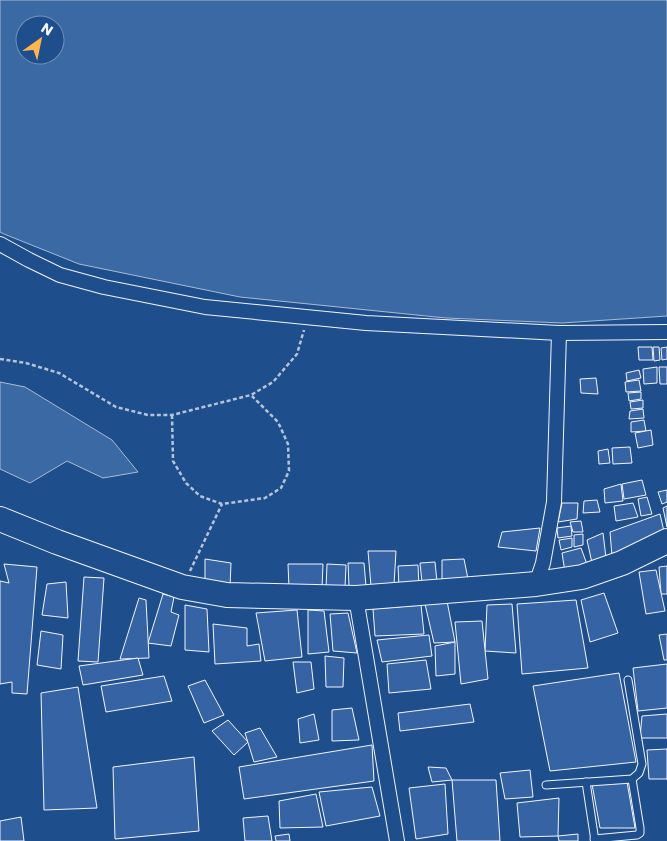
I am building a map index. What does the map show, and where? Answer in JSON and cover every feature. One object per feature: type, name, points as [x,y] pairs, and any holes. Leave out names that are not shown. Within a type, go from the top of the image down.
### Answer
[{"type":"highway","points":[[0,519],[57,542],[182,587],[227,595],[356,598],[536,584],[582,576],[622,563],[667,541]]},
{"type":"street","points":[[0,244],[60,275],[144,296],[205,307],[366,323],[559,333],[667,332]]},
{"type":"street","points":[[536,584],[543,563],[554,502],[559,333]]},
{"type":"street","points":[[356,598],[397,841]]},
{"type":"lane","points":[[546,785],[632,779],[639,773],[642,764],[628,680]]},
{"type":"lane","points":[[586,782],[594,840],[633,838],[640,833],[640,828],[632,779]]},
{"type":"path","points":[[0,359],[26,363],[59,374],[116,407],[148,415],[172,415],[251,395],[274,382],[297,354],[308,317]]},
{"type":"path","points":[[172,415],[173,461],[186,482],[200,496],[222,504],[265,498],[280,488],[289,471],[288,444],[278,422],[251,395]]},
{"type":"path","points":[[182,587],[222,504]]},
{"type":"water","points":[[0,0],[667,0],[667,316],[562,323],[446,318],[240,297],[79,264],[0,232]]},
{"type":"water","points":[[0,382],[25,387],[112,440],[138,472],[103,478],[67,461],[30,483],[0,469]]},
{"type":"building","points":[[638,347],[652,347],[653,360],[639,360]]},
{"type":"building","points":[[653,347],[659,347],[660,360],[654,361]]},
{"type":"building","points":[[667,347],[667,359],[662,360],[661,348]]},
{"type":"building","points":[[657,367],[657,383],[644,384],[643,369]]},
{"type":"building","points":[[659,367],[667,367],[667,384],[660,384]]},
{"type":"building","points":[[639,370],[641,378],[627,381],[626,373]]},
{"type":"building","points":[[596,378],[598,394],[581,393],[580,379]]},
{"type":"building","points":[[639,380],[641,391],[626,392],[625,382]]},
{"type":"building","points":[[641,392],[641,399],[629,401],[628,393]]},
{"type":"building","points":[[643,400],[643,408],[631,409],[630,402]]},
{"type":"building","points":[[643,409],[644,418],[629,419],[630,411]]},
{"type":"building","points":[[644,420],[646,431],[631,432],[631,422]]},
{"type":"building","points":[[651,430],[653,445],[638,448],[635,433]]},
{"type":"building","points":[[630,447],[632,463],[613,464],[612,448]]},
{"type":"building","points":[[608,449],[610,463],[599,464],[598,451]]},
{"type":"building","points":[[642,480],[646,495],[624,499],[622,484]]},
{"type":"building","points":[[621,484],[623,501],[605,503],[604,489]]},
{"type":"building","points":[[667,490],[667,502],[662,504],[658,492]]},
{"type":"building","points":[[647,497],[652,514],[641,516],[638,499]]},
{"type":"building","points":[[597,500],[600,512],[583,513],[584,501]]},
{"type":"building","points":[[562,503],[578,503],[577,519],[558,522]]},
{"type":"building","points":[[633,503],[638,517],[616,521],[614,506]]},
{"type":"building","points":[[667,506],[667,527],[663,508]]},
{"type":"building","points":[[660,514],[665,536],[612,556],[610,532]]},
{"type":"building","points":[[581,521],[583,532],[573,532],[570,522]]},
{"type":"building","points":[[571,526],[572,536],[558,538],[557,528]]},
{"type":"building","points":[[540,528],[536,551],[498,547],[502,532]]},
{"type":"building","points":[[603,533],[606,558],[592,563],[587,540]]},
{"type":"building","points":[[583,534],[583,545],[574,547],[574,535]]},
{"type":"building","points":[[572,538],[572,547],[561,550],[559,540]]},
{"type":"building","points":[[581,548],[588,567],[565,572],[562,553]]},
{"type":"building","points":[[368,551],[396,551],[394,585],[371,586]]},
{"type":"building","points":[[205,559],[231,563],[230,587],[205,584]]},
{"type":"building","points":[[464,559],[468,579],[442,581],[442,560]]},
{"type":"building","points":[[435,562],[437,582],[422,582],[420,563]]},
{"type":"building","points":[[348,563],[364,563],[366,586],[349,586]]},
{"type":"building","points":[[4,564],[37,567],[27,694],[12,693],[12,682],[0,684],[0,581],[9,583]]},
{"type":"building","points":[[288,564],[323,564],[322,589],[289,588]]},
{"type":"building","points":[[327,564],[346,565],[345,588],[326,589]]},
{"type":"building","points":[[418,565],[419,586],[399,587],[398,566]]},
{"type":"building","points":[[667,566],[667,594],[661,594],[659,567]]},
{"type":"building","points":[[656,570],[665,611],[646,614],[639,572]]},
{"type":"building","points":[[84,577],[104,578],[98,662],[78,661]]},
{"type":"building","points":[[66,582],[68,618],[42,615],[47,584]]},
{"type":"building","points":[[604,593],[618,633],[590,642],[581,600]]},
{"type":"building","points":[[163,594],[174,597],[171,612],[179,615],[171,646],[148,643]]},
{"type":"building","points":[[139,598],[146,600],[149,658],[120,659]]},
{"type":"building","points":[[576,600],[588,668],[522,674],[517,604]]},
{"type":"building","points":[[447,601],[455,642],[434,643],[425,604]]},
{"type":"building","points":[[512,604],[516,653],[485,651],[487,605]]},
{"type":"building","points":[[185,605],[207,609],[209,652],[185,650]]},
{"type":"building","points":[[421,605],[424,634],[375,636],[373,609]]},
{"type":"building","points":[[297,610],[302,657],[265,661],[256,613]]},
{"type":"building","points":[[308,610],[324,611],[329,652],[308,654]]},
{"type":"building","points":[[348,613],[357,653],[333,651],[330,614]]},
{"type":"building","points":[[482,621],[488,679],[461,684],[455,622]]},
{"type":"building","points":[[213,624],[247,628],[247,646],[259,644],[261,661],[215,664]]},
{"type":"building","points":[[41,631],[63,635],[61,669],[37,665]]},
{"type":"building","points":[[667,634],[667,660],[664,660],[659,635]]},
{"type":"building","points":[[429,635],[432,656],[382,662],[377,640]]},
{"type":"building","points":[[455,642],[455,674],[436,676],[435,646]]},
{"type":"building","points":[[325,656],[344,658],[343,687],[326,687]]},
{"type":"building","points":[[138,658],[143,675],[83,685],[79,666]]},
{"type":"building","points":[[426,660],[431,689],[389,693],[387,664]]},
{"type":"building","points":[[293,662],[311,662],[314,689],[297,693]]},
{"type":"building","points":[[667,664],[667,708],[638,711],[633,668]]},
{"type":"building","points":[[619,673],[636,762],[550,771],[533,686]]},
{"type":"building","points":[[164,676],[172,701],[106,712],[101,686]]},
{"type":"building","points":[[205,680],[224,715],[204,723],[188,686]]},
{"type":"building","points":[[78,687],[97,808],[44,810],[41,693]]},
{"type":"building","points":[[470,704],[474,722],[400,731],[398,713]]},
{"type":"building","points":[[352,708],[359,740],[332,741],[332,710]]},
{"type":"building","points":[[314,714],[319,740],[300,743],[298,719]]},
{"type":"building","points":[[667,714],[667,738],[640,738],[642,716]]},
{"type":"building","points":[[228,720],[248,742],[234,755],[212,731]]},
{"type":"building","points":[[260,728],[277,757],[254,762],[245,733]]},
{"type":"building","points":[[372,745],[374,781],[244,799],[239,767]]},
{"type":"building","points":[[667,749],[667,779],[649,779],[647,750]]},
{"type":"building","points":[[194,757],[199,831],[115,839],[113,767]]},
{"type":"building","points":[[428,767],[446,768],[452,780],[432,782]]},
{"type":"building","points":[[530,770],[533,797],[505,799],[500,773]]},
{"type":"building","points":[[452,780],[496,780],[500,841],[457,841]]},
{"type":"building","points":[[627,782],[635,828],[600,828],[592,784]]},
{"type":"building","points":[[445,784],[448,834],[416,839],[409,788]]},
{"type":"building","points":[[372,787],[380,816],[326,826],[319,792]]},
{"type":"building","points":[[316,794],[323,827],[280,828],[279,801]]},
{"type":"building","points":[[559,798],[558,836],[520,837],[517,803]]},
{"type":"building","points":[[268,816],[272,841],[245,841],[243,818]]},
{"type":"building","points":[[21,817],[24,841],[0,841],[0,821]]},
{"type":"building","points":[[289,834],[290,841],[276,841],[275,836]]},
{"type":"building","points":[[578,834],[578,841],[559,841],[558,836]]}]
